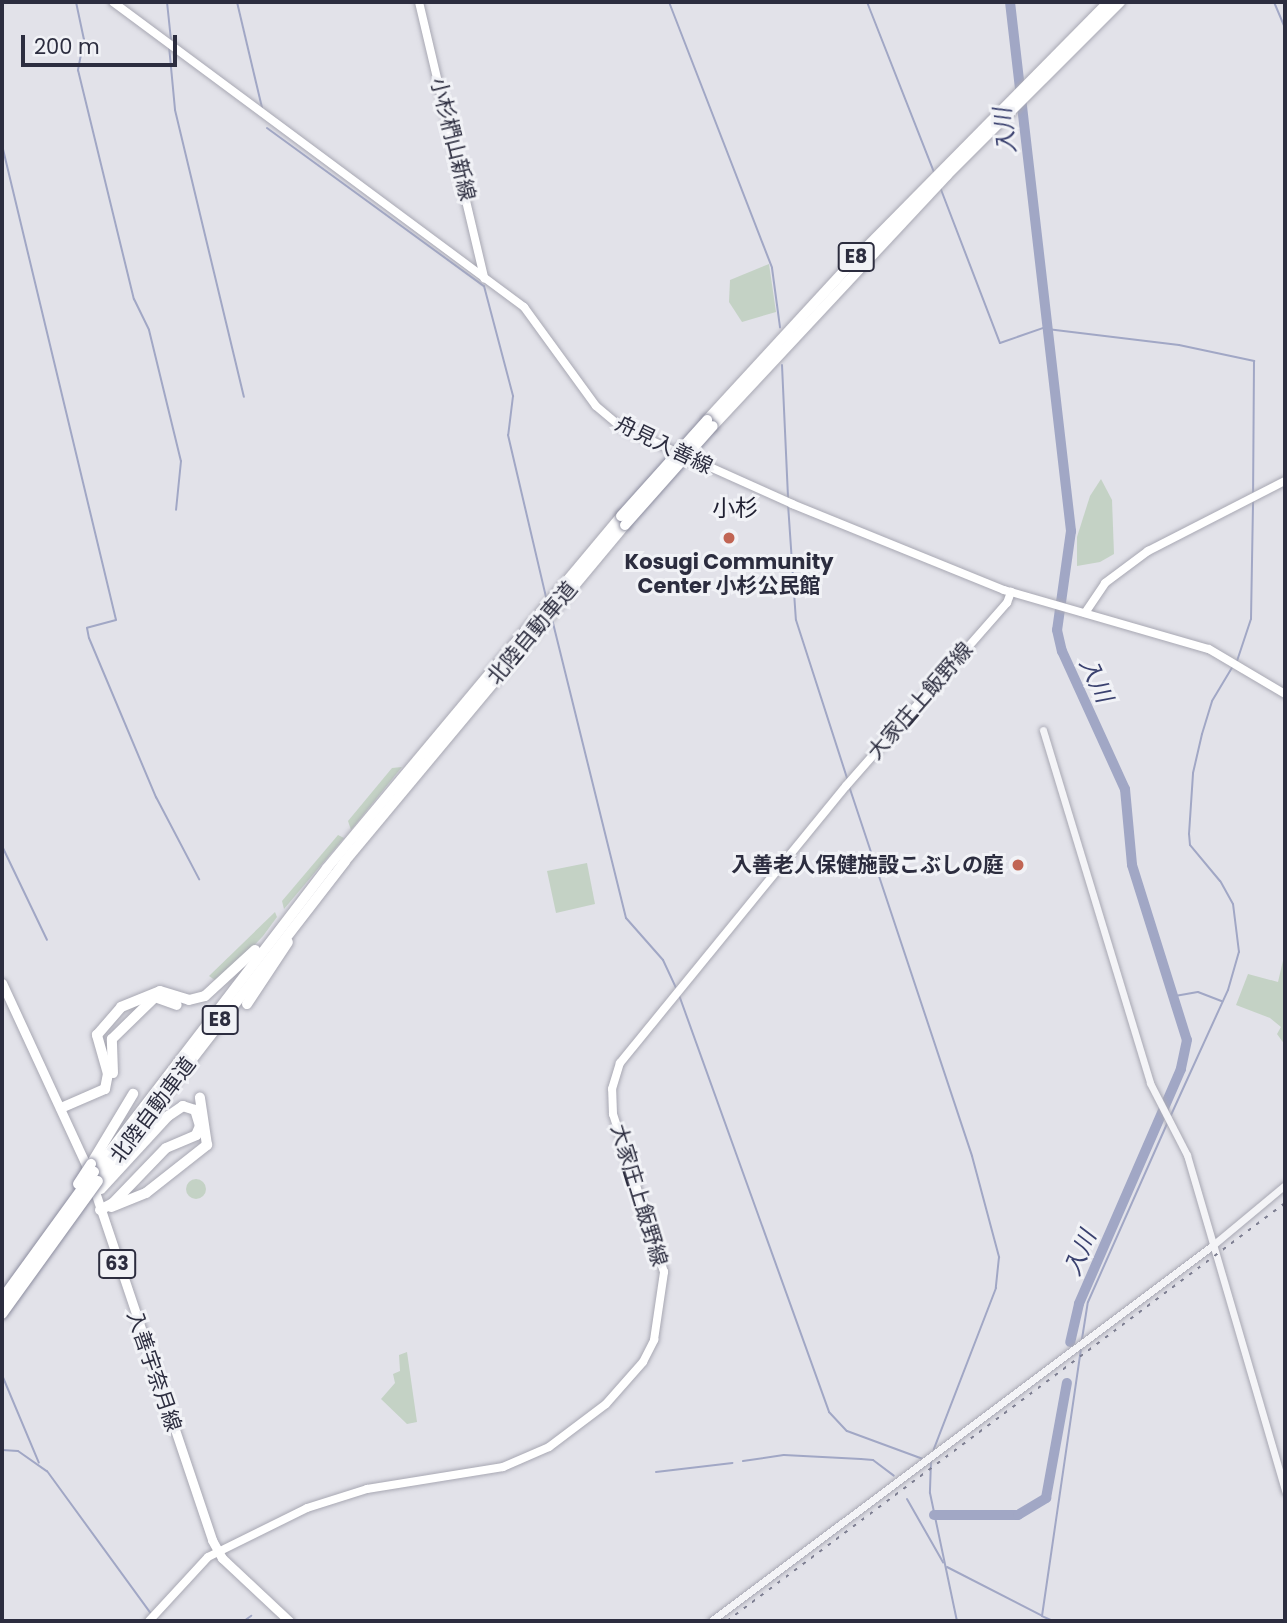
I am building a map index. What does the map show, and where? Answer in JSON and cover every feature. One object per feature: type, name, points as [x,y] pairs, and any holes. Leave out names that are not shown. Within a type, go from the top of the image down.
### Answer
[{"type":"highway","name":"北陸自動車道","points":[[2,1299],[35,1260],[327,868],[542,614],[710,423],[1108,2]]},
{"type":"highway","name":"北陸自動車道","points":[[1028,87],[1120,2]]},
{"type":"highway","name":"北陸自動車道","points":[[96,1176],[345,861],[409,774]]},
{"type":"highway","points":[[247,1004],[345,861]]},
{"type":"highway","points":[[61,1108],[105,1089],[108,1074],[97,1035],[118,1010],[160,991],[189,1000],[215,991],[327,868]]},
{"type":"highway","points":[[61,1108],[110,1089],[112,1039],[151,999],[167,998],[174,1008]]},
{"type":"highway","points":[[35,1260],[96,1176],[134,1094]]},
{"type":"highway","points":[[100,1210],[146,1193],[202,1151],[208,1140],[204,1100]]},
{"type":"highway","points":[[96,1176],[174,1111],[188,1106],[195,1110],[200,1126],[197,1135],[166,1148],[113,1203],[100,1210]]},
{"type":"highway","name":"北陸自動車道","points":[[2,1314],[35,1260]]},
{"type":"main road","name":"舟見入善線","points":[[113,2],[531,314],[596,406],[621,427],[792,504],[1011,592],[1219,653],[1285,694]]},
{"type":"main road","name":"小杉椚山新線","points":[[419,2],[484,278]]},
{"type":"main road","points":[[1085,613],[1105,583],[1137,558],[1285,481]]},
{"type":"main road","name":"大家庄上飯野線","points":[[149,1621],[167,1606],[200,1563],[217,1551],[344,1495],[447,1478],[527,1457],[580,1426],[643,1362],[659,1316],[663,1265],[615,1121],[612,1089],[626,1052],[848,783],[1007,603],[1011,592]]},
{"type":"main road","name":"入善宇奈月線","points":[[2,984],[61,1108],[100,1210],[217,1551],[289,1621]]},
{"type":"street","points":[[1043,730],[1150,1083],[1167,1111],[1187,1155],[1285,1491]]},
{"type":"street","points":[[711,1621],[1213,1245],[1285,1185]]},
{"type":"green space","points":[[769,264],[776,312],[742,322],[729,302],[730,280]]},
{"type":"green space","points":[[1101,479],[1112,500],[1114,554],[1100,562],[1077,566],[1077,537],[1090,496]]},
{"type":"green space","points":[[402,767],[351,830],[348,821],[392,768]]},
{"type":"green space","points":[[338,835],[344,838],[284,909],[282,901]]},
{"type":"green space","points":[[587,863],[595,904],[556,913],[547,871]]},
{"type":"green space","points":[[275,912],[277,917],[263,936],[219,983],[209,976]]},
{"type":"green space","points":[[1285,952],[1285,1045],[1277,1034],[1281,1027],[1270,1018],[1236,1005],[1248,974],[1278,982]]},
{"type":"green space","points":[[196,1179],[203,1182],[206,1189],[203,1196],[196,1199],[189,1196],[186,1189],[189,1182]]},
{"type":"green space","points":[[407,1352],[417,1422],[407,1424],[381,1399],[395,1383],[393,1374],[400,1371],[399,1355]]},
{"type":"waterway","points":[[76,2],[84,39],[78,70],[134,299],[149,330],[181,461],[176,510]]},
{"type":"waterway","points":[[167,2],[171,41]]},
{"type":"waterway","points":[[237,2],[262,108]]},
{"type":"waterway","points":[[669,2],[772,268],[780,327]]},
{"type":"waterway","points":[[867,2],[934,172]]},
{"type":"waterway","name":"入川","points":[[1010,2],[1071,531],[1057,630],[1062,651],[1125,789],[1132,865],[1187,1040],[1181,1069],[1079,1304],[1070,1342]]},
{"type":"waterway","points":[[1274,2],[1285,28]]},
{"type":"waterway","points":[[169,46],[175,110],[244,397]]},
{"type":"waterway","points":[[267,128],[484,286],[513,396],[508,435],[546,597]]},
{"type":"waterway","points":[[2,145],[116,620],[87,628],[89,638],[156,797],[199,879]]},
{"type":"waterway","points":[[940,187],[1000,343],[1046,327]]},
{"type":"waterway","points":[[1047,329],[1179,345],[1254,361],[1253,492]]},
{"type":"waterway","points":[[782,365],[788,499]]},
{"type":"waterway","points":[[1237,661],[1251,619],[1253,501]]},
{"type":"waterway","points":[[788,504],[796,620],[848,781]]},
{"type":"waterway","points":[[552,619],[626,918],[663,960],[677,990]]},
{"type":"waterway","points":[[1171,1115],[1228,990],[1239,952],[1233,904],[1220,881],[1190,845],[1189,834],[1193,773],[1202,734],[1212,701],[1232,668]]},
{"type":"waterway","points":[[849,786],[972,1156],[999,1257],[996,1288],[934,1449]]},
{"type":"waterway","points":[[2,846],[47,940]]},
{"type":"waterway","points":[[1175,996],[1198,992],[1221,1001]]},
{"type":"waterway","points":[[679,995],[829,1412],[847,1431],[923,1459]]},
{"type":"waterway","points":[[1082,1339],[1088,1302],[1167,1124]]},
{"type":"waterway","points":[[1053,1621],[1042,1616],[1081,1348]]},
{"type":"waterway","points":[[2,1375],[39,1463]]},
{"type":"waterway","name":"入川","points":[[934,1515],[1018,1515],[1046,1498],[1067,1383]]},
{"type":"waterway","points":[[2,1450],[18,1451],[47,1471],[152,1615]]},
{"type":"waterway","points":[[743,1461],[784,1455],[873,1460],[894,1476]]},
{"type":"waterway","points":[[931,1461],[930,1493],[957,1621]]},
{"type":"waterway","points":[[656,1472],[732,1463]]},
{"type":"waterway","points":[[907,1499],[943,1562]]},
{"type":"waterway","points":[[947,1567],[1041,1615]]},
{"type":"waterway","points":[[244,1621],[251,1616]]},
{"type":"railway","points":[[727,1621],[1285,1203]]},
{"type":"place","name":"Kosugi Community Center 小杉公民館","points":[[729,538]]},
{"type":"place","name":"入善老人保健施設こぶしの庭","points":[[1018,865]]},
{"type":"district","name":"小杉","points":[[735,508]]}]
